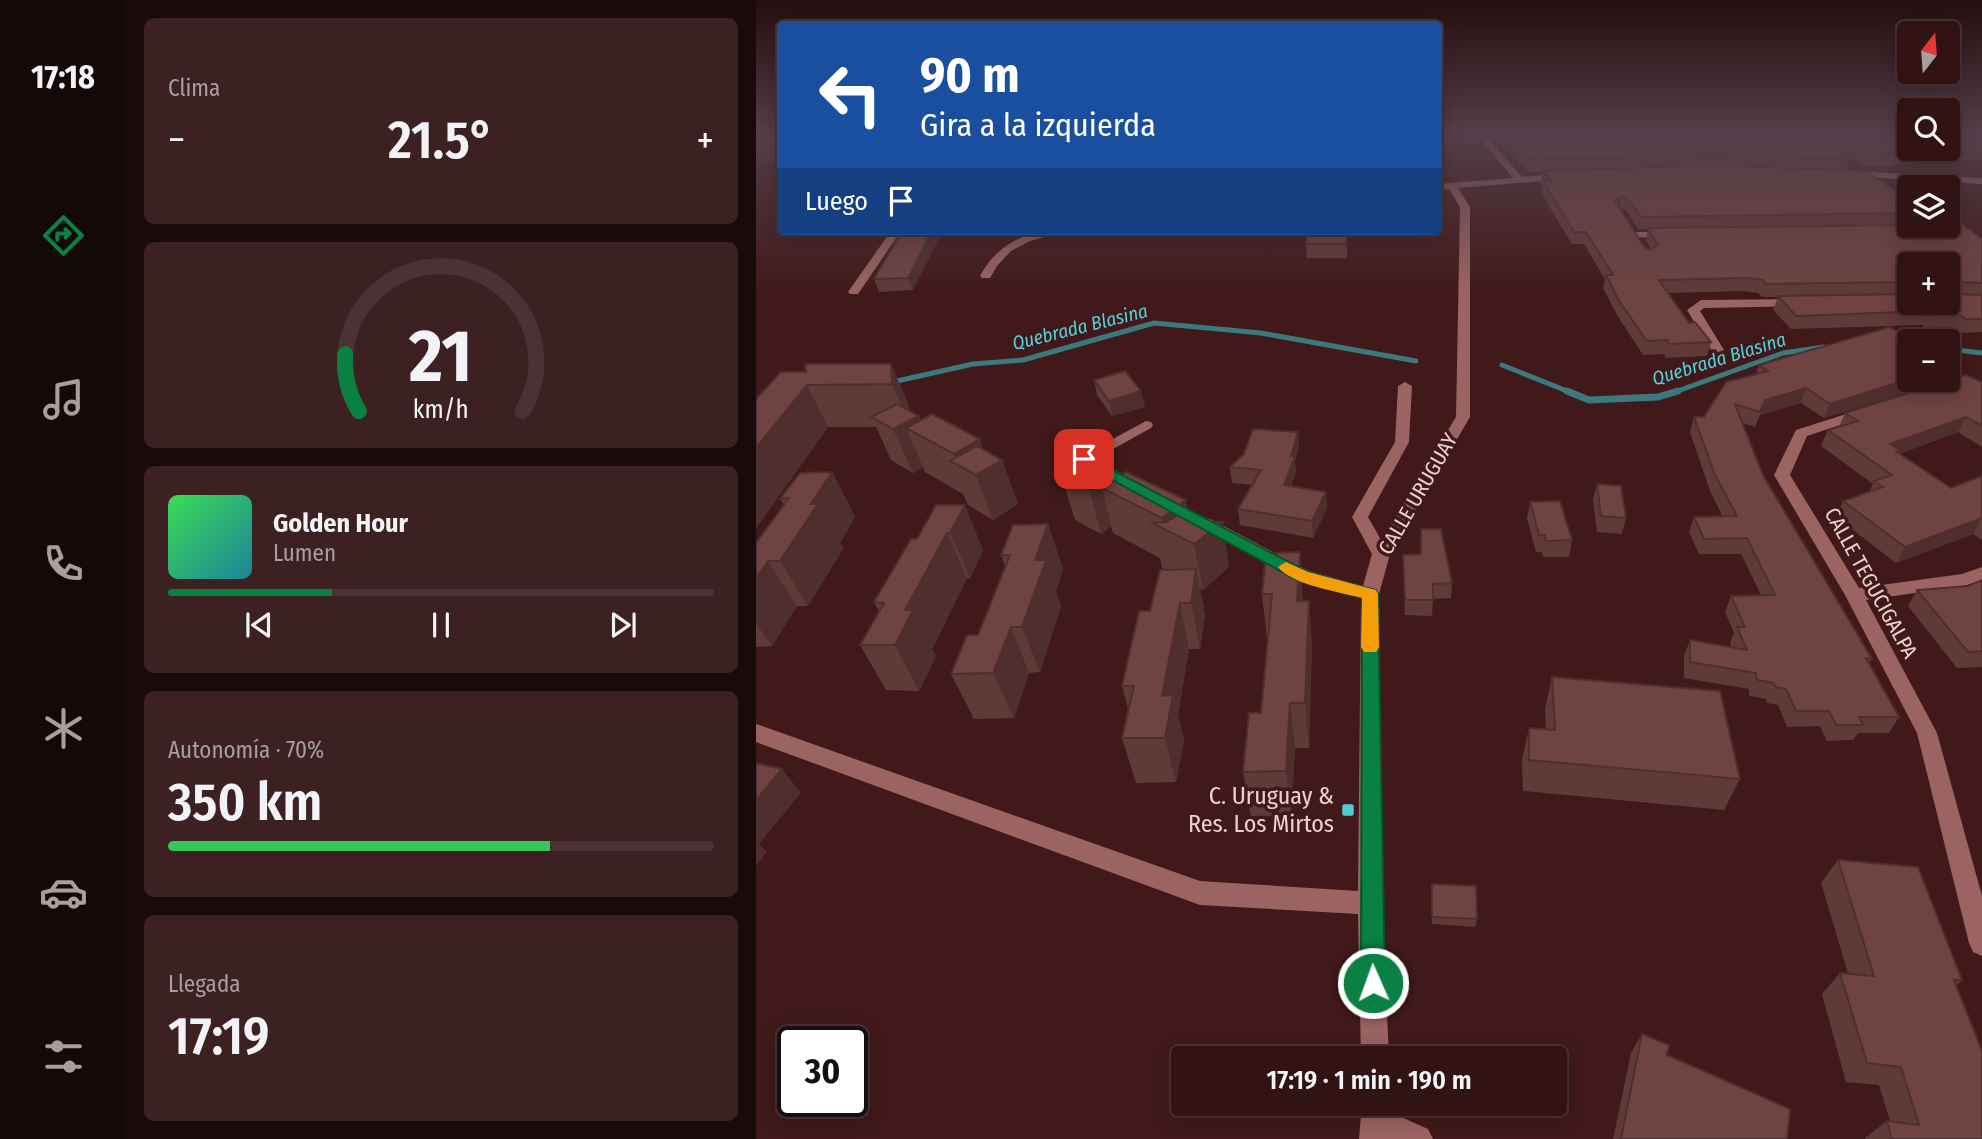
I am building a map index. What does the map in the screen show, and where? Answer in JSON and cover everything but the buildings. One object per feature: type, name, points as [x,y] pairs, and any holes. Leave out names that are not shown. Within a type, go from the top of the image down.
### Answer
[{"type":"street","name":"CALLE URUGUAY","points":[[1375,1046],[1370,903],[1370,594],[1381,554],[1463,417],[1465,207],[1446,186]]},
{"type":"street","points":[[1628,225],[1642,246]]},
{"type":"street","points":[[1962,230],[1982,242]]},
{"type":"street","points":[[1635,235],[1676,234]]},
{"type":"street","points":[[854,292],[893,235]]},
{"type":"street","points":[[986,276],[998,255],[1027,238],[1041,235]]},
{"type":"street","points":[[1718,350],[1693,310],[1701,304],[1812,303]]},
{"type":"street","points":[[1381,554],[1360,517],[1402,442],[1405,386]]},
{"type":"street","name":"CALLE TEGUCIGALPA","points":[[1880,408],[1801,433],[1783,475],[1854,595],[1927,733],[1982,943]]},
{"type":"street","points":[[1146,425],[1084,459],[1151,495]]},
{"type":"street","points":[[1186,514],[1303,576],[1370,594]]},
{"type":"street","points":[[1854,595],[1965,580],[1982,573]]},
{"type":"street","points":[[756,733],[1200,893],[1370,903]]},
{"type":"street","points":[[1375,1122],[1418,1139]]},
{"type":"waterway","name":"Quebrada Blasina","points":[[888,383],[973,364],[1023,360],[1154,323],[1261,333],[1416,361]]},
{"type":"waterway","name":"Quebrada Blasina","points":[[1675,392],[1783,353],[1824,347]]},
{"type":"waterway","name":"Quebrada Blasina","points":[[1960,350],[1982,353]]},
{"type":"waterway","name":"Quebrada Blasina","points":[[1502,365],[1567,391]]},
{"type":"waterway","name":"Quebrada Blasina","points":[[1567,391],[1572,393]]},
{"type":"waterway","name":"Quebrada Blasina","points":[[1567,391],[1589,400],[1658,397],[1675,392]]},
{"type":"slow traffic","points":[[1286,567],[1303,576],[1370,594],[1370,647]]},
{"type":"place","name":"C. Uruguay & Res. Los Mirtos","points":[[1348,810]]},
{"type":"route","points":[[1084,459],[1303,576],[1370,594],[1370,903],[1373,983]]}]
